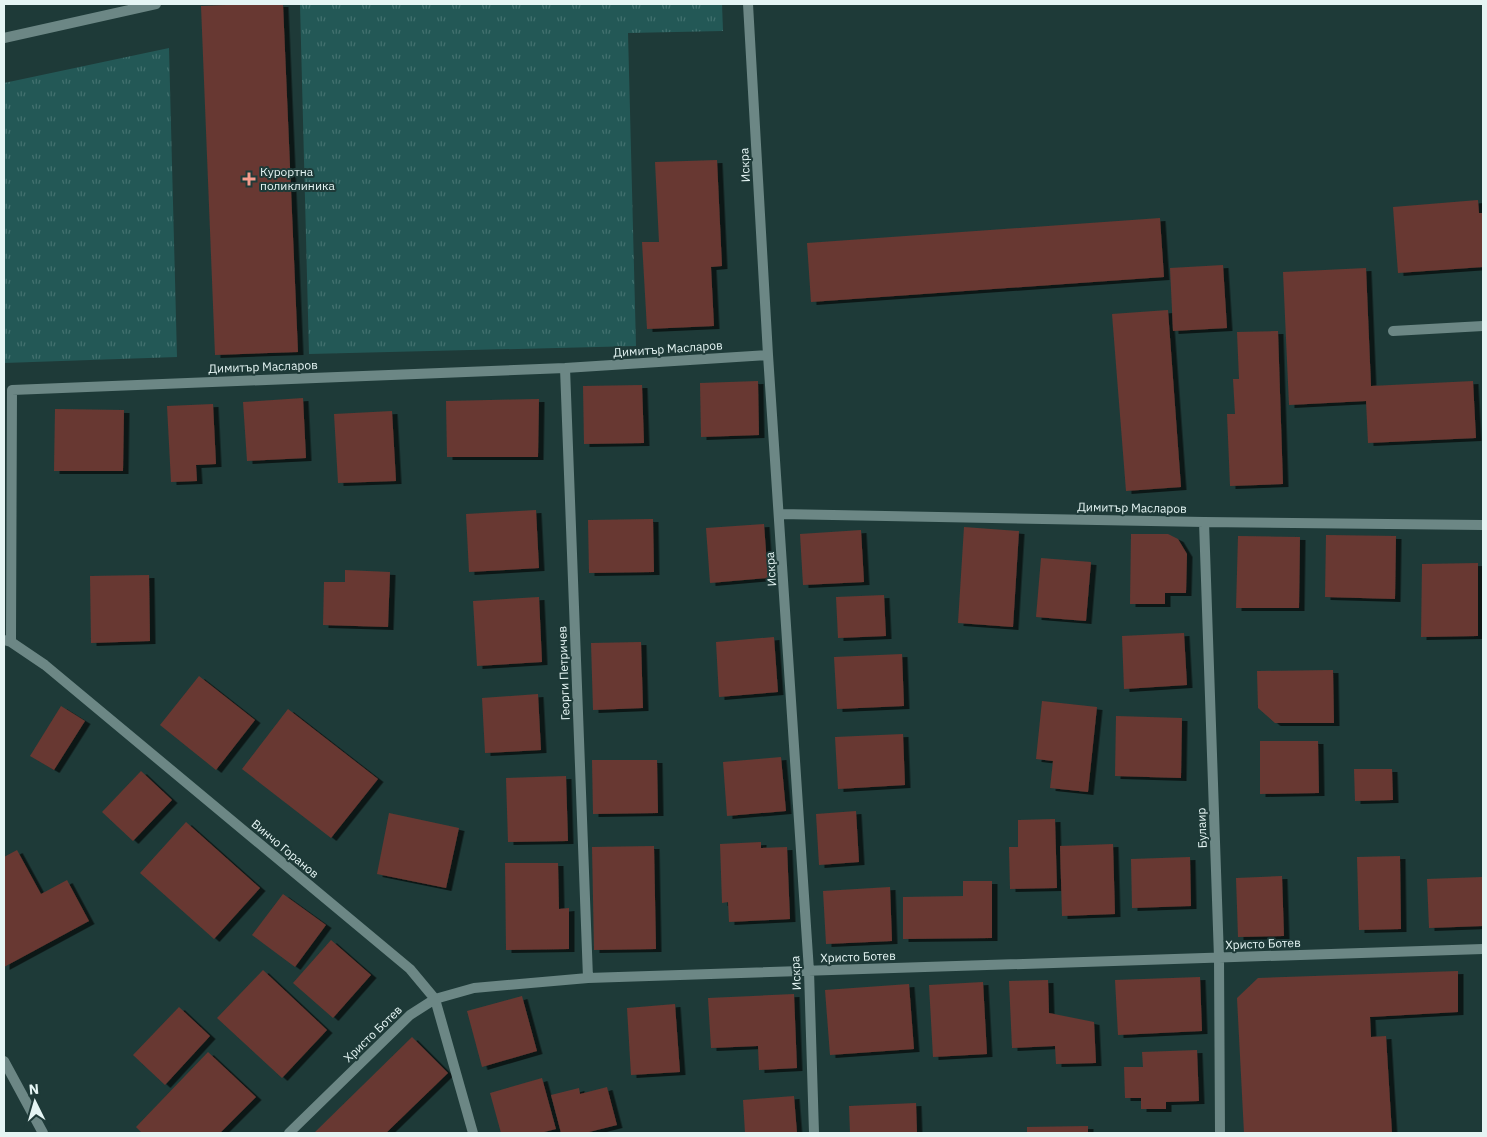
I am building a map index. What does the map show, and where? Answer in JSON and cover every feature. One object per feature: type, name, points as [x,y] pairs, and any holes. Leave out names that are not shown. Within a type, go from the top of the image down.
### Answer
[{"type":"street","points":[[4,38],[156,4]]},
{"type":"street","name":"Искра","points":[[748,4],[768,355],[809,971],[814,1133]]},
{"type":"street","points":[[1392,331],[1483,326]]},
{"type":"street","name":"Димитър Масларов","points":[[7,641],[12,390],[565,368],[768,355]]},
{"type":"street","name":"Георги Петричев","points":[[565,368],[588,978]]},
{"type":"street","name":"Димитър Масларов","points":[[780,514],[1483,525]]},
{"type":"street","name":"Булаир","points":[[1204,522],[1219,958],[1220,1133]]},
{"type":"street","name":"Винчо Горанов","points":[[7,641],[45,665],[410,969],[435,999],[473,1133]]},
{"type":"street","name":"Христо Ботев","points":[[289,1133],[410,1015],[435,999],[474,988],[588,978],[1483,949]]},
{"type":"street","points":[[4,1061],[43,1133]]},
{"type":"green space","points":[[300,4],[722,4],[723,31],[628,33],[636,346],[309,354]]},
{"type":"green space","points":[[169,48],[177,357],[4,363],[4,83]]},
{"type":"building","name":"Курортна поликлиника","points":[[283,4],[298,352],[215,355],[201,6]]},
{"type":"building","points":[[717,160],[722,266],[711,267],[714,326],[647,329],[642,242],[659,242],[655,162]]},
{"type":"building","points":[[1478,200],[1479,213],[1483,213],[1483,267],[1398,273],[1393,207]]},
{"type":"building","points":[[1160,218],[1164,277],[811,302],[807,243]]},
{"type":"building","points":[[1223,265],[1227,328],[1173,331],[1170,268]]},
{"type":"building","points":[[1366,268],[1371,386],[1473,381],[1476,438],[1368,443],[1366,401],[1289,405],[1283,272]]},
{"type":"building","points":[[1168,310],[1181,487],[1126,491],[1112,314]]},
{"type":"building","points":[[1278,331],[1283,484],[1230,486],[1227,414],[1235,414],[1233,379],[1239,379],[1237,332]]},
{"type":"building","points":[[758,381],[759,435],[701,437],[700,383]]},
{"type":"building","points":[[642,385],[644,443],[584,444],[583,386]]},
{"type":"building","points":[[303,398],[306,458],[247,461],[243,402]]},
{"type":"building","points":[[539,399],[538,457],[447,457],[446,401]]},
{"type":"building","points":[[213,404],[216,464],[196,465],[197,481],[171,482],[167,406]]},
{"type":"building","points":[[55,409],[124,410],[123,471],[54,471]]},
{"type":"building","points":[[392,411],[396,481],[338,483],[334,414]]},
{"type":"building","points":[[536,510],[539,568],[469,572],[466,514]]},
{"type":"building","points":[[653,519],[654,572],[589,573],[588,520]]},
{"type":"building","points":[[764,524],[768,578],[710,583],[706,528]]},
{"type":"building","points":[[964,527],[1019,531],[1013,627],[958,623]]},
{"type":"building","points":[[861,530],[864,582],[803,585],[800,534]]},
{"type":"building","points":[[1131,534],[1168,534],[1178,539],[1187,554],[1186,593],[1165,593],[1165,604],[1130,604]]},
{"type":"building","points":[[1326,535],[1396,536],[1395,599],[1325,597]]},
{"type":"building","points":[[1238,536],[1300,537],[1299,608],[1236,608]]},
{"type":"building","points":[[1041,558],[1091,562],[1086,621],[1036,617]]},
{"type":"building","points":[[1478,563],[1478,636],[1421,637],[1422,564]]},
{"type":"building","points":[[345,570],[390,572],[388,627],[323,625],[324,582],[345,582]]},
{"type":"building","points":[[149,575],[150,641],[91,643],[90,576]]},
{"type":"building","points":[[884,595],[886,636],[838,638],[836,597]]},
{"type":"building","points":[[539,597],[542,662],[477,666],[473,601]]},
{"type":"building","points":[[1184,633],[1187,685],[1124,689],[1122,636]]},
{"type":"building","points":[[774,637],[778,692],[719,697],[716,642]]},
{"type":"building","points":[[641,642],[643,708],[593,710],[591,643]]},
{"type":"building","points":[[902,654],[904,706],[837,709],[834,657]]},
{"type":"building","points":[[1333,670],[1334,723],[1275,723],[1258,708],[1257,671]]},
{"type":"building","points":[[199,676],[255,720],[216,770],[160,725]]},
{"type":"building","points":[[538,694],[541,750],[485,753],[482,698]]},
{"type":"building","points":[[1042,701],[1097,707],[1088,792],[1050,788],[1053,761],[1036,759]]},
{"type":"building","points":[[61,706],[85,721],[54,770],[30,756]]},
{"type":"building","points":[[288,709],[378,779],[331,838],[242,769]]},
{"type":"building","points":[[1116,716],[1182,718],[1181,778],[1115,776]]},
{"type":"building","points":[[903,734],[905,785],[838,789],[835,737]]},
{"type":"building","points":[[1260,741],[1318,741],[1319,793],[1260,794]]},
{"type":"building","points":[[781,757],[786,811],[727,816],[723,762]]},
{"type":"building","points":[[592,760],[657,760],[658,813],[593,814]]},
{"type":"building","points":[[1354,769],[1392,769],[1393,800],[1355,801]]},
{"type":"building","points":[[141,771],[172,800],[133,841],[102,812]]},
{"type":"building","points":[[566,776],[568,841],[508,842],[506,778]]},
{"type":"building","points":[[856,811],[859,862],[819,865],[816,814]]},
{"type":"building","points":[[389,813],[459,828],[446,888],[377,874]]},
{"type":"building","points":[[1055,819],[1057,888],[1010,889],[1009,847],[1018,847],[1018,820]]},
{"type":"building","points":[[186,822],[260,888],[214,939],[140,873]]},
{"type":"building","points":[[761,842],[761,848],[787,847],[790,919],[729,922],[728,902],[722,903],[720,844]]},
{"type":"building","points":[[1113,844],[1115,914],[1062,916],[1060,846]]},
{"type":"building","points":[[654,846],[656,949],[594,950],[592,847]]},
{"type":"building","points":[[17,850],[41,894],[67,880],[89,921],[4,967],[4,857]]},
{"type":"building","points":[[1400,856],[1401,929],[1359,930],[1357,857]]},
{"type":"building","points":[[1190,857],[1191,906],[1132,908],[1131,859]]},
{"type":"building","points":[[505,863],[558,863],[559,909],[569,908],[569,949],[506,950]]},
{"type":"building","points":[[1282,876],[1284,936],[1238,937],[1236,878]]},
{"type":"building","points":[[1483,877],[1483,926],[1429,928],[1427,879]]},
{"type":"building","points":[[963,881],[992,881],[992,938],[903,939],[903,897],[963,896]]},
{"type":"building","points":[[890,887],[892,941],[826,944],[823,891]]},
{"type":"building","points":[[283,894],[326,925],[295,967],[252,935]]},
{"type":"building","points":[[331,940],[371,975],[333,1018],[293,983]]},
{"type":"building","points":[[263,970],[327,1030],[282,1078],[217,1018]]},
{"type":"building","points":[[1458,971],[1458,1012],[1370,1017],[1371,1037],[1386,1036],[1392,1133],[1244,1133],[1237,998],[1258,978]]},
{"type":"building","points":[[1200,977],[1202,1031],[1118,1035],[1115,980]]},
{"type":"building","points":[[1048,980],[1049,1013],[1094,1022],[1096,1063],[1056,1064],[1055,1046],[1012,1048],[1009,981]]},
{"type":"building","points":[[983,982],[987,1054],[933,1057],[929,985]]},
{"type":"building","points":[[909,984],[914,1049],[830,1055],[825,990]]},
{"type":"building","points":[[794,994],[797,1068],[759,1070],[758,1046],[711,1048],[708,998]]},
{"type":"building","points":[[522,996],[537,1051],[482,1067],[467,1011]]},
{"type":"building","points":[[675,1004],[680,1072],[631,1075],[627,1008]]},
{"type":"building","points":[[179,1007],[210,1036],[165,1085],[133,1055]]},
{"type":"building","points":[[412,1037],[448,1073],[386,1133],[314,1133]]},
{"type":"building","points":[[1197,1050],[1199,1101],[1166,1102],[1166,1109],[1141,1109],[1141,1098],[1125,1098],[1124,1067],[1143,1067],[1142,1052]]},
{"type":"building","points":[[208,1052],[256,1097],[220,1133],[142,1133],[136,1127]]},
{"type":"building","points":[[542,1078],[556,1129],[540,1133],[501,1133],[490,1093]]},
{"type":"building","points":[[607,1087],[617,1125],[585,1133],[561,1133],[551,1095],[579,1088],[580,1094]]},
{"type":"building","points":[[794,1096],[797,1133],[745,1133],[743,1100]]},
{"type":"building","points":[[916,1103],[917,1133],[850,1133],[849,1106]]},
{"type":"building","points":[[1088,1126],[1088,1133],[1027,1133],[1027,1127]]},
{"type":"place","name":"Курортна поликлиника","points":[[249,179]]}]
